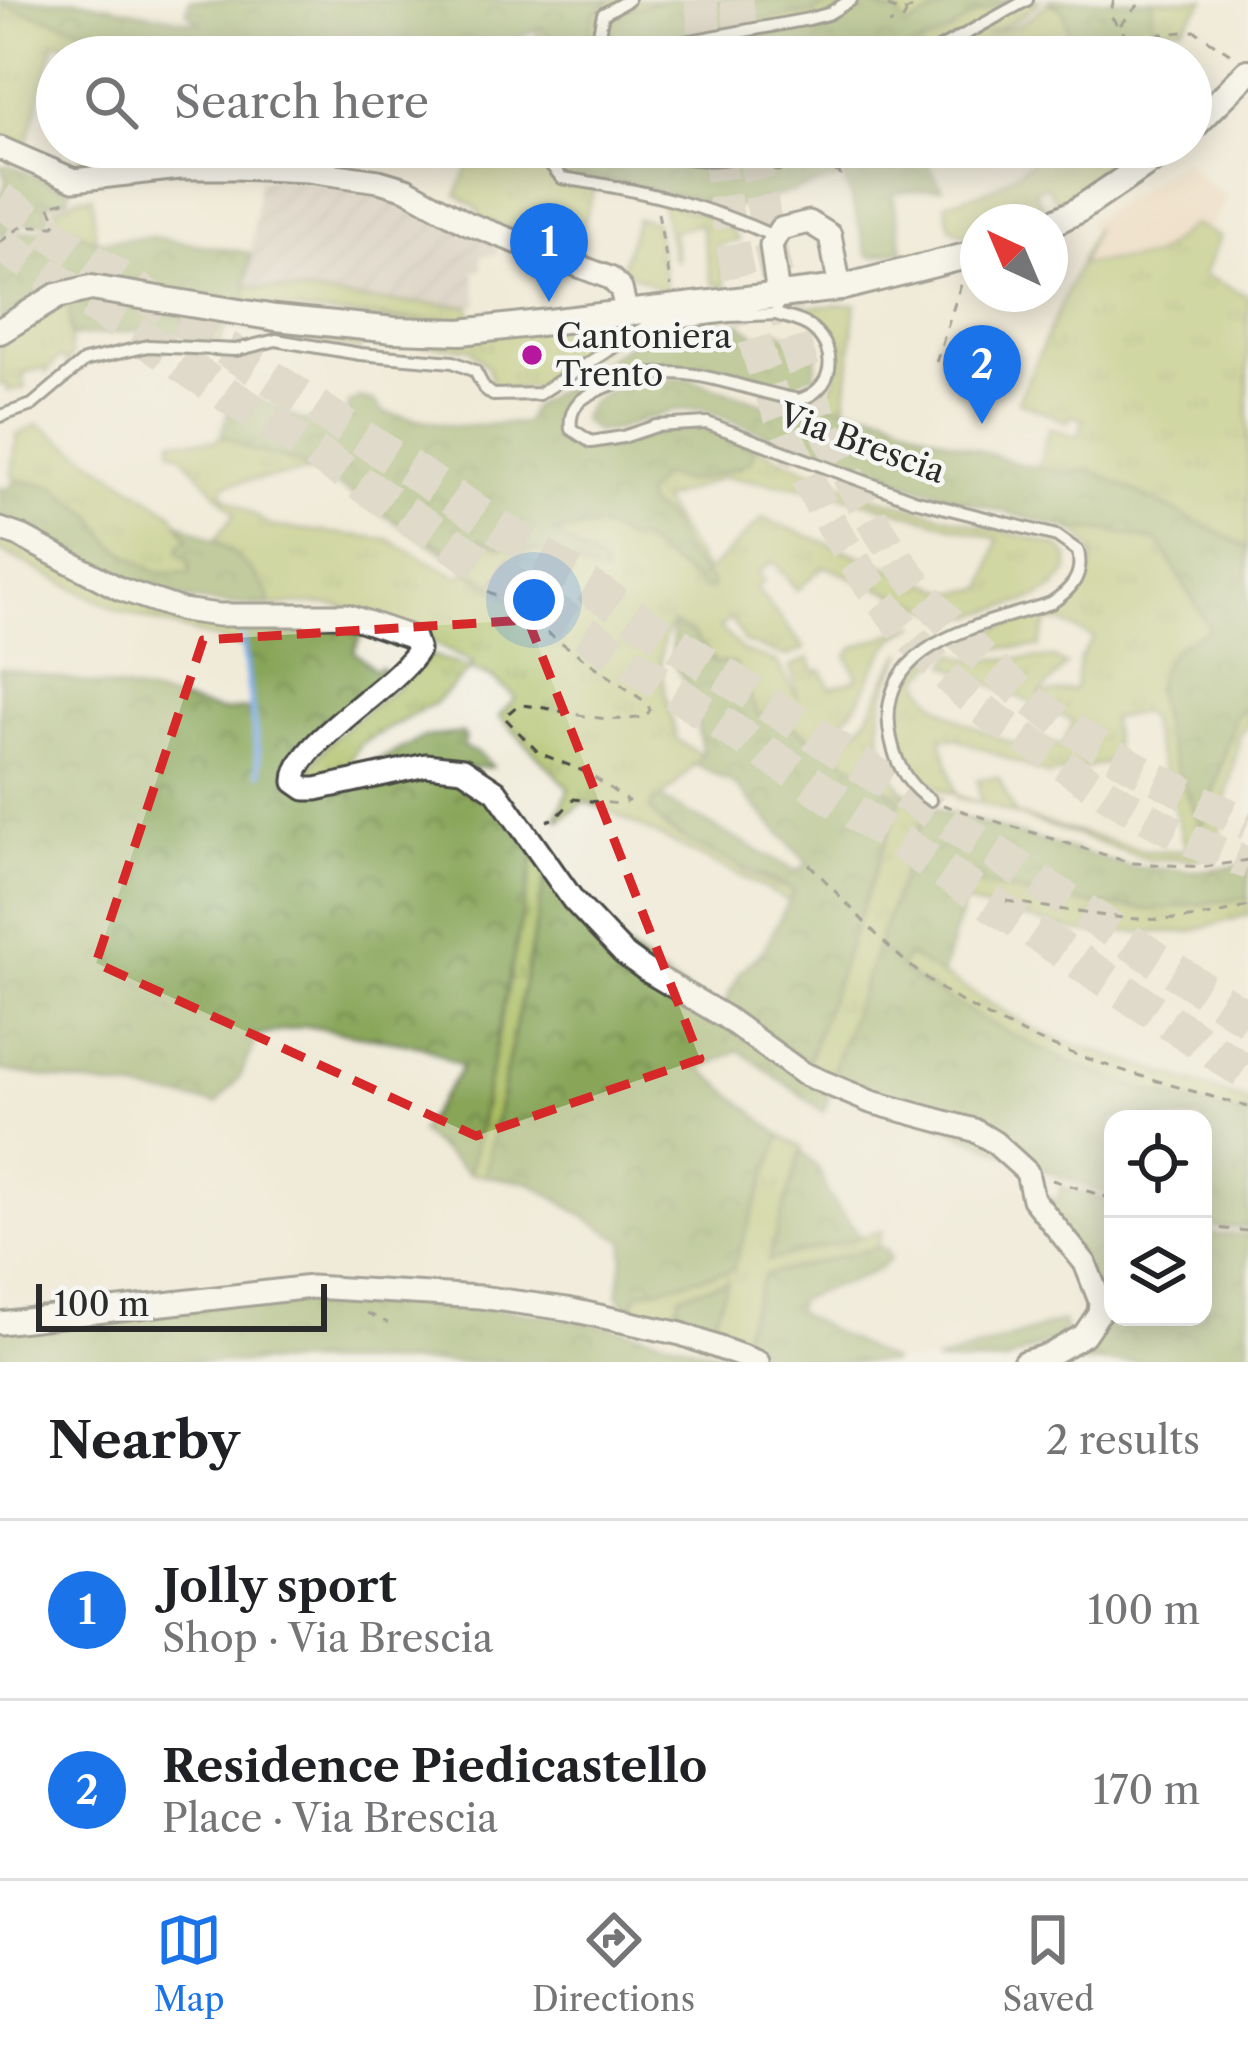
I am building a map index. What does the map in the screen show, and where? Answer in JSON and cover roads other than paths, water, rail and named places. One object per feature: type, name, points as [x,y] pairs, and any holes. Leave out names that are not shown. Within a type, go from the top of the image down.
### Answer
[{"type":"street","points":[[1212,108],[1248,71]]},
{"type":"street","points":[[0,148],[36,164]]},
{"type":"street","points":[[46,168],[74,180],[164,169],[236,168],[379,181],[406,189],[467,224],[610,278],[621,290],[627,314]]},
{"type":"street","points":[[1068,216],[1141,168]]},
{"type":"street","points":[[777,305],[771,245],[789,225],[809,222],[826,230],[840,288]]},
{"type":"street","points":[[0,331],[57,296],[91,288],[276,317],[460,332],[627,314],[777,305],[960,263]]},
{"type":"street","points":[[0,529],[120,589],[182,610],[218,615],[346,615],[415,638],[418,650],[404,670],[316,744],[296,767],[295,782],[316,789],[426,765],[463,769],[496,791],[573,901],[622,953],[649,972],[725,1017],[802,1073],[897,1111],[974,1130],[994,1142],[1027,1172],[1034,1199],[1085,1262],[1100,1301],[1099,1313],[1084,1335],[1024,1362]]},
{"type":"street","points":[[0,1323],[311,1287],[480,1298],[567,1310],[681,1334],[758,1362]]},
{"type":"lane","points":[[601,36],[603,14],[628,0]]},
{"type":"lane","points":[[717,36],[828,14],[851,0]]},
{"type":"lane","points":[[962,36],[1027,0]]},
{"type":"lane","points":[[554,168],[562,178],[651,194],[736,218],[775,237]]},
{"type":"lane","points":[[0,416],[32,405],[83,361],[148,346],[236,350],[276,340],[453,362],[475,371],[494,395],[539,394],[645,327],[777,305]]},
{"type":"lane","name":"Via Brescia","points":[[777,305],[807,325],[828,349],[829,373],[811,396],[789,398],[665,371],[623,379],[581,398],[572,411],[571,429],[591,442],[656,426],[707,423],[914,500],[1057,536],[1078,551],[1080,570],[1066,593],[1051,603],[945,637],[917,657],[901,676],[890,708],[891,737],[913,789],[930,800]]},
{"type":"waterway","points":[[241,628],[260,773]]},
{"type":"tunnel","points":[[701,0],[705,36]]},
{"type":"tunnel","points":[[737,0],[741,36]]},
{"type":"tunnel","points":[[721,168],[744,301],[765,375],[825,513],[865,578],[913,639],[989,714],[1149,818],[1248,863]]},
{"type":"tunnel","points":[[757,168],[780,292],[801,361],[826,429],[895,555],[940,613],[1021,692],[1114,755],[1248,824]]},
{"type":"tunnel","points":[[0,200],[1248,1019]]},
{"type":"tunnel","points":[[0,243],[1248,1074]]},
{"type":"place","name":"Jolly sport","points":[[549,302]]},
{"type":"place","name":"Cantoniera Trento","points":[[532,355]]},
{"type":"place","name":"Residence Piedicastello","points":[[982,424]]}]
